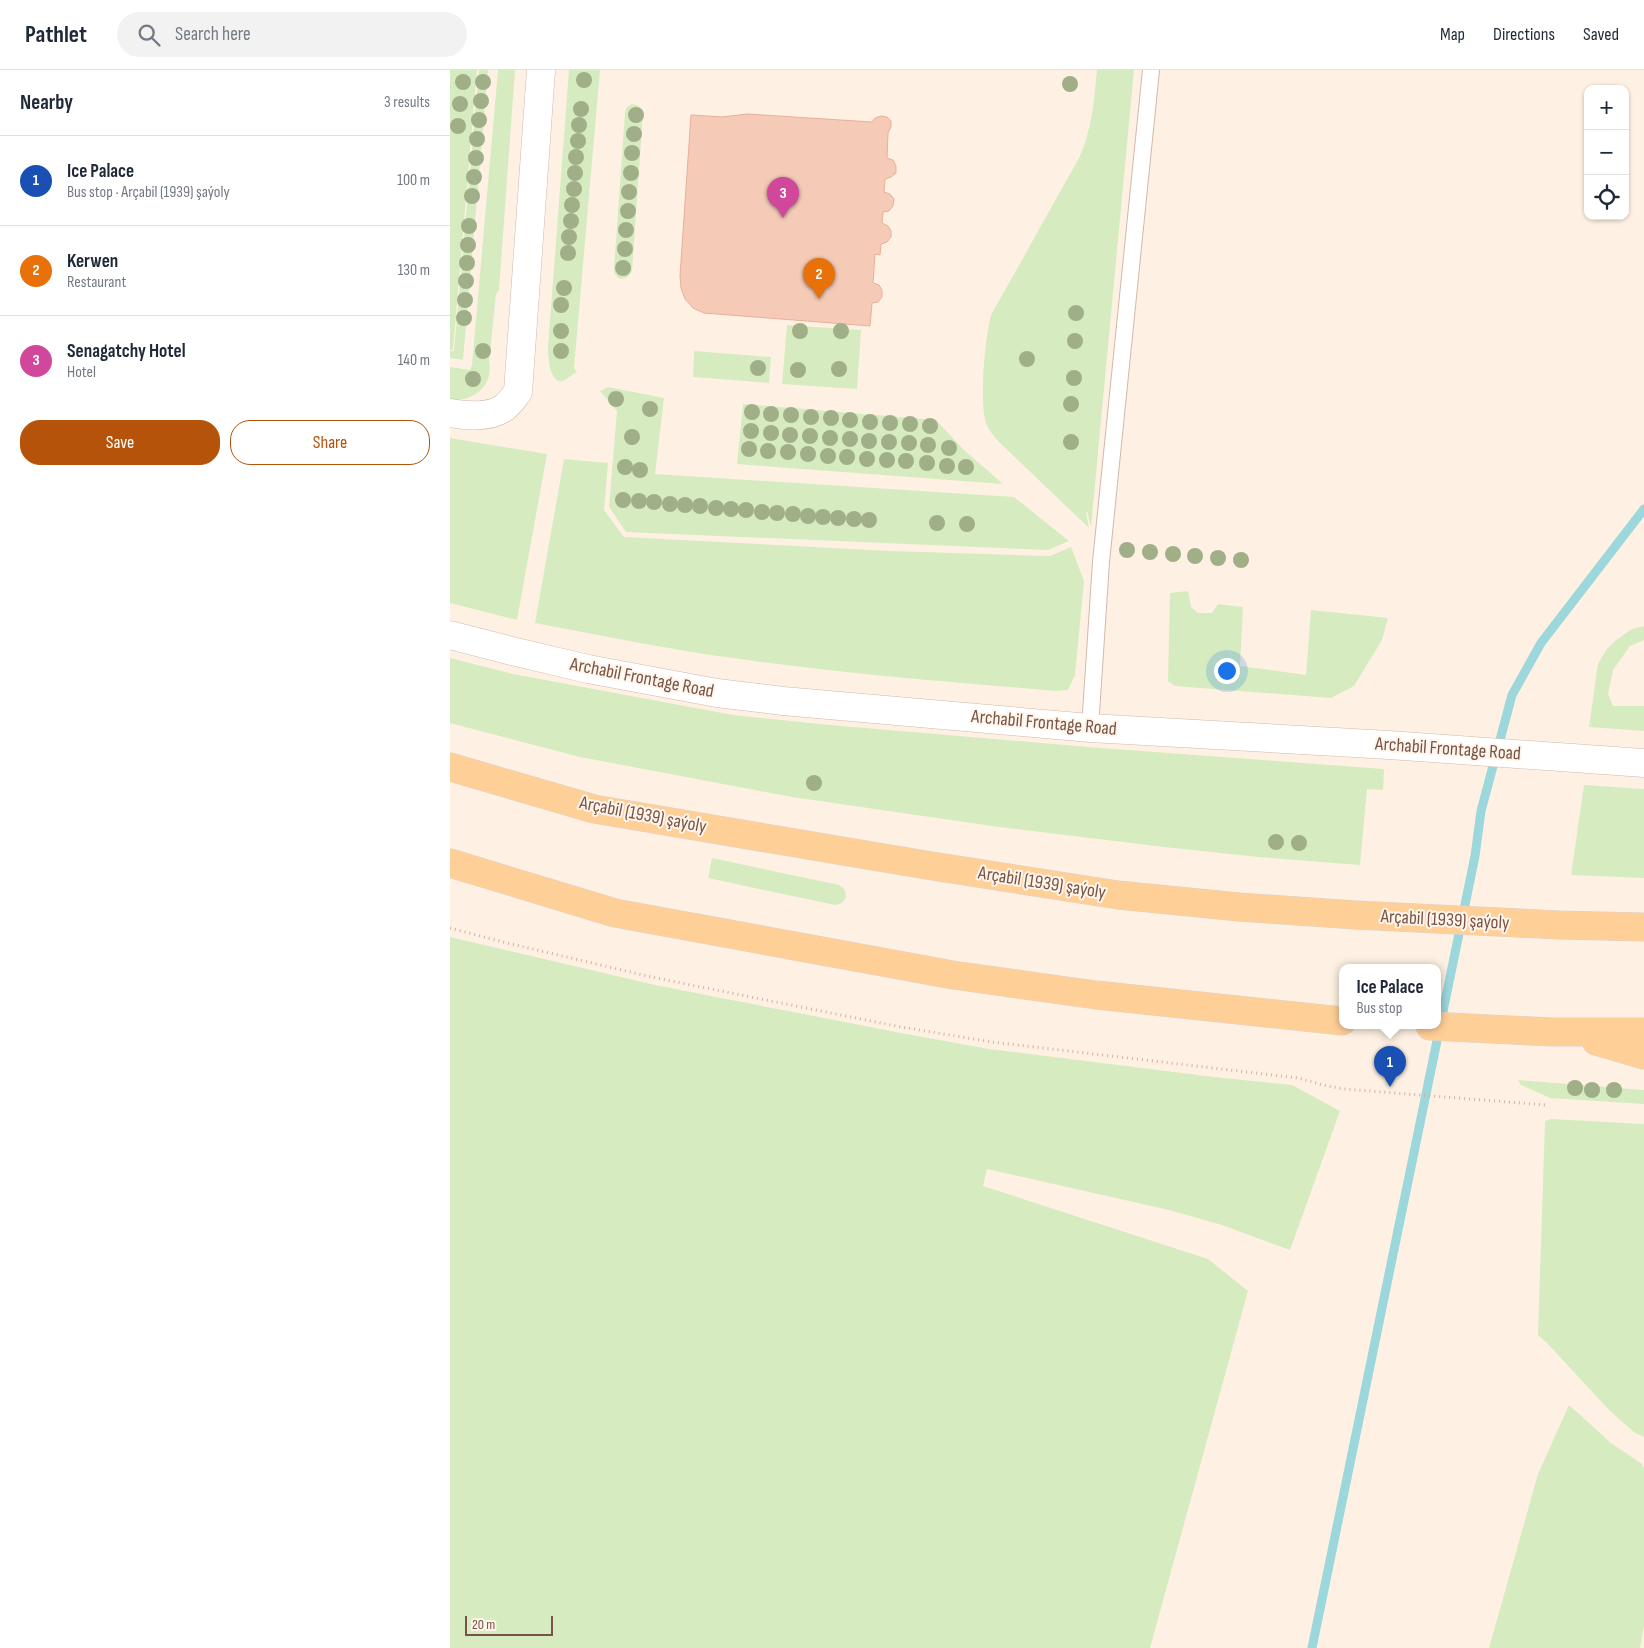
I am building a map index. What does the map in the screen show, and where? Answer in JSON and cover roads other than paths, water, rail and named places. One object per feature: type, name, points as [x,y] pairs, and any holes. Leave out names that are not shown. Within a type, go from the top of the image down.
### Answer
[{"type":"main road","name":"Arçabil (1939) şaýoly","points":[[450,767],[594,809],[926,865],[1118,894],[1239,907],[1356,916],[1644,927]]},
{"type":"main road","points":[[450,863],[615,913],[953,975],[1096,995],[1339,1021]]},
{"type":"main road","points":[[1588,925],[1644,923]]},
{"type":"main road","points":[[1441,1027],[1557,1032],[1644,1032]]},
{"type":"main road","points":[[1557,1032],[1644,1054]]},
{"type":"street","points":[[450,413],[485,415],[504,408],[518,392],[541,70]]},
{"type":"street","name":"Archabil Frontage Road","points":[[450,635],[588,669],[717,693],[783,701],[1090,728],[1644,763]]},
{"type":"street","points":[[450,875],[615,913]]},
{"type":"lane","points":[[1090,728],[1101,562],[1151,70]]},
{"type":"waterway","points":[[1441,1021],[1475,856],[1481,811],[1512,695],[1541,643],[1644,509]]},
{"type":"waterway","points":[[1312,1648],[1439,1029]]},
{"type":"place","name":"Senagatchy Hotel","points":[[783,218]]},
{"type":"place","name":"Kerwen","points":[[819,299]]},
{"type":"place","name":"Ice Palace","points":[[1390,1087]]}]
